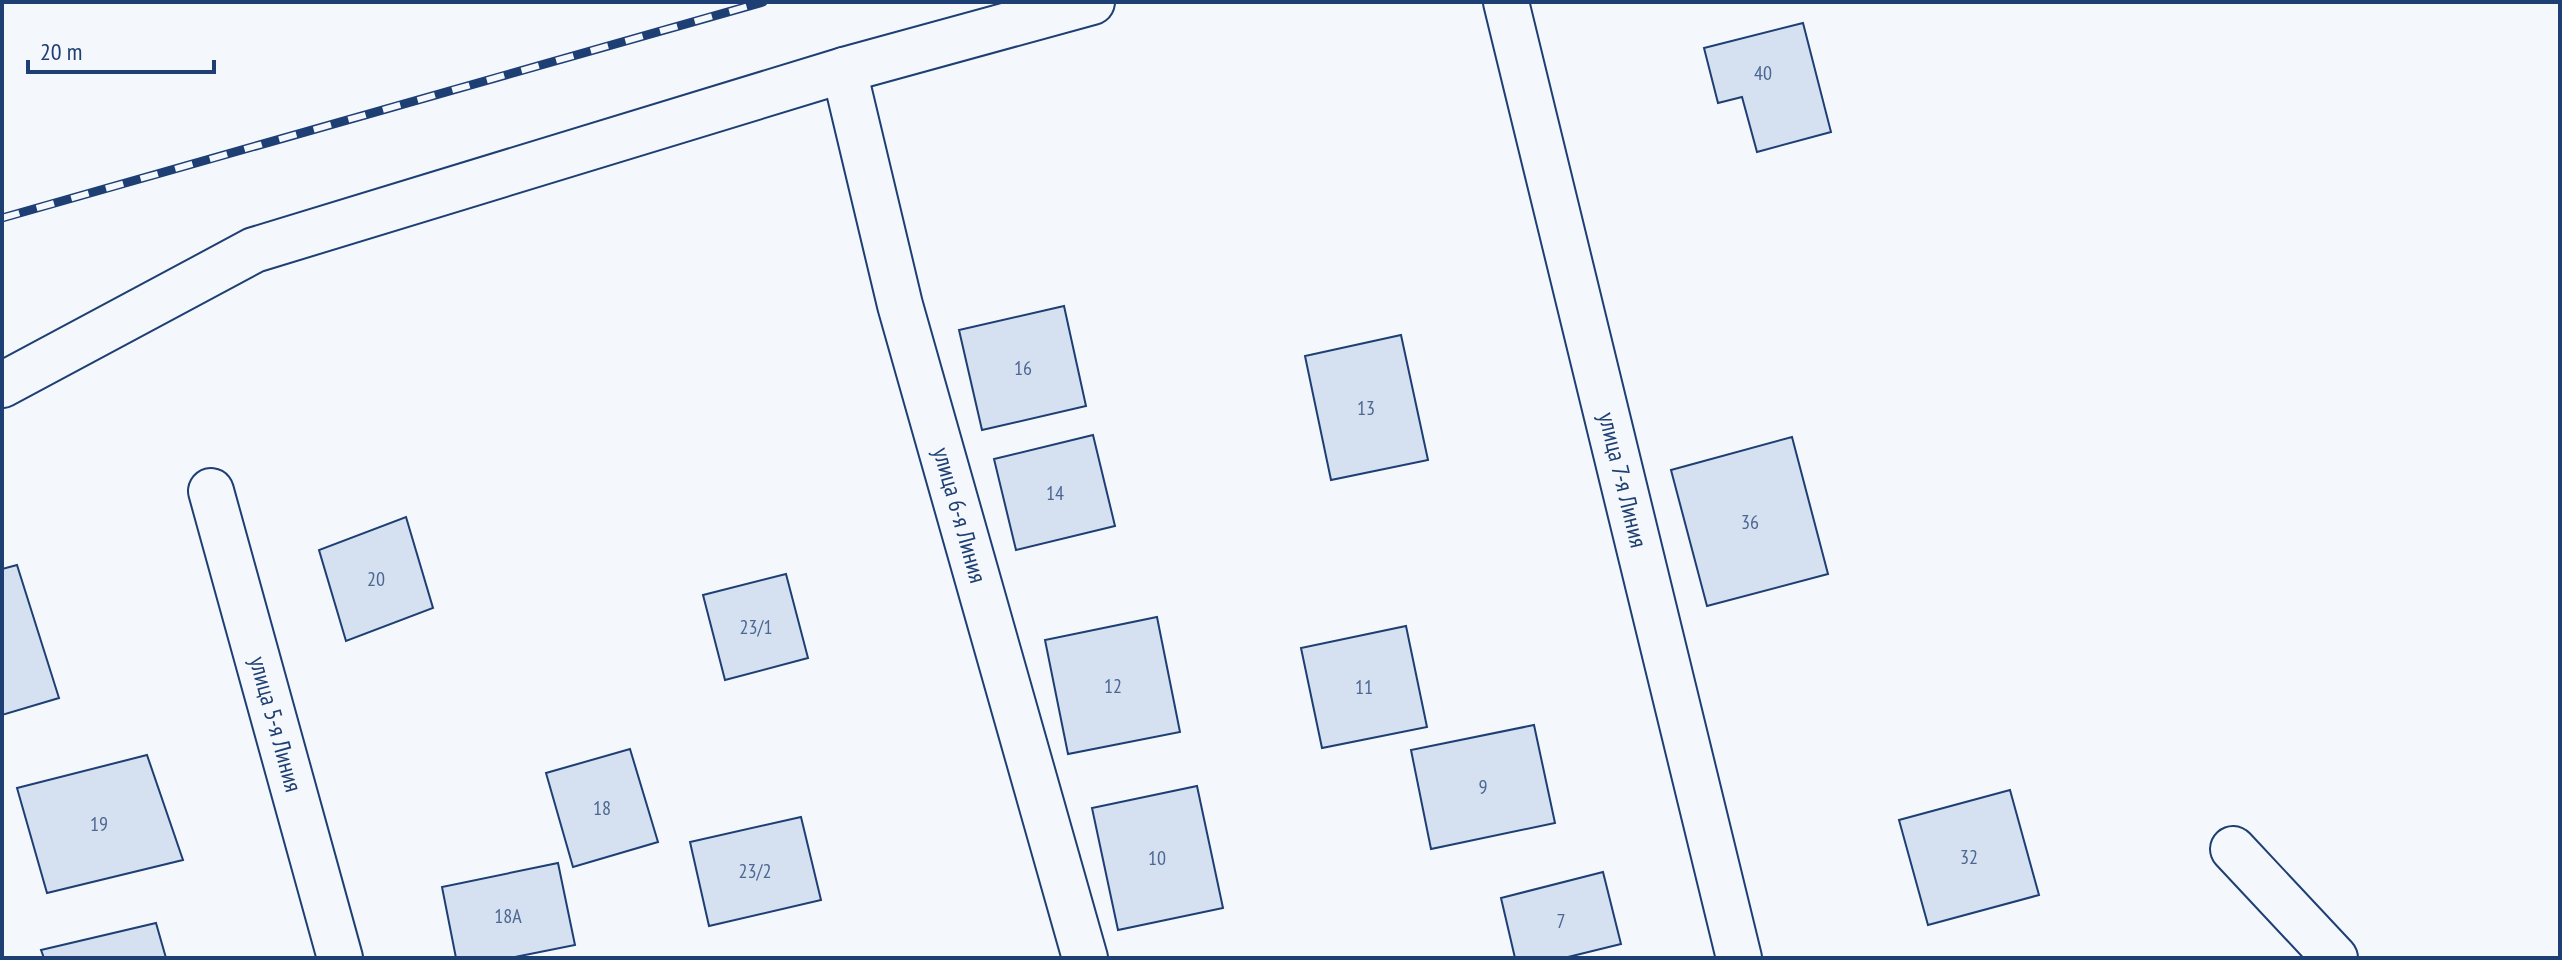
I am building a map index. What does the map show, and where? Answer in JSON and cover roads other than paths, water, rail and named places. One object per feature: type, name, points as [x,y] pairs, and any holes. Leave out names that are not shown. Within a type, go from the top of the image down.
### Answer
[{"type":"street","points":[[2,385],[254,250],[844,70],[1092,2]]},
{"type":"street","name":"улица 7-я Линия","points":[[1506,2],[1739,958]]},
{"type":"street","name":"улица 6-я Линия","points":[[844,70],[900,305],[1085,958]]},
{"type":"street","name":"улица 5-я Линия","points":[[211,491],[340,958]]},
{"type":"street","points":[[2233,849],[2335,958]]},
{"type":"railway","points":[[2,218],[763,2]]}]
